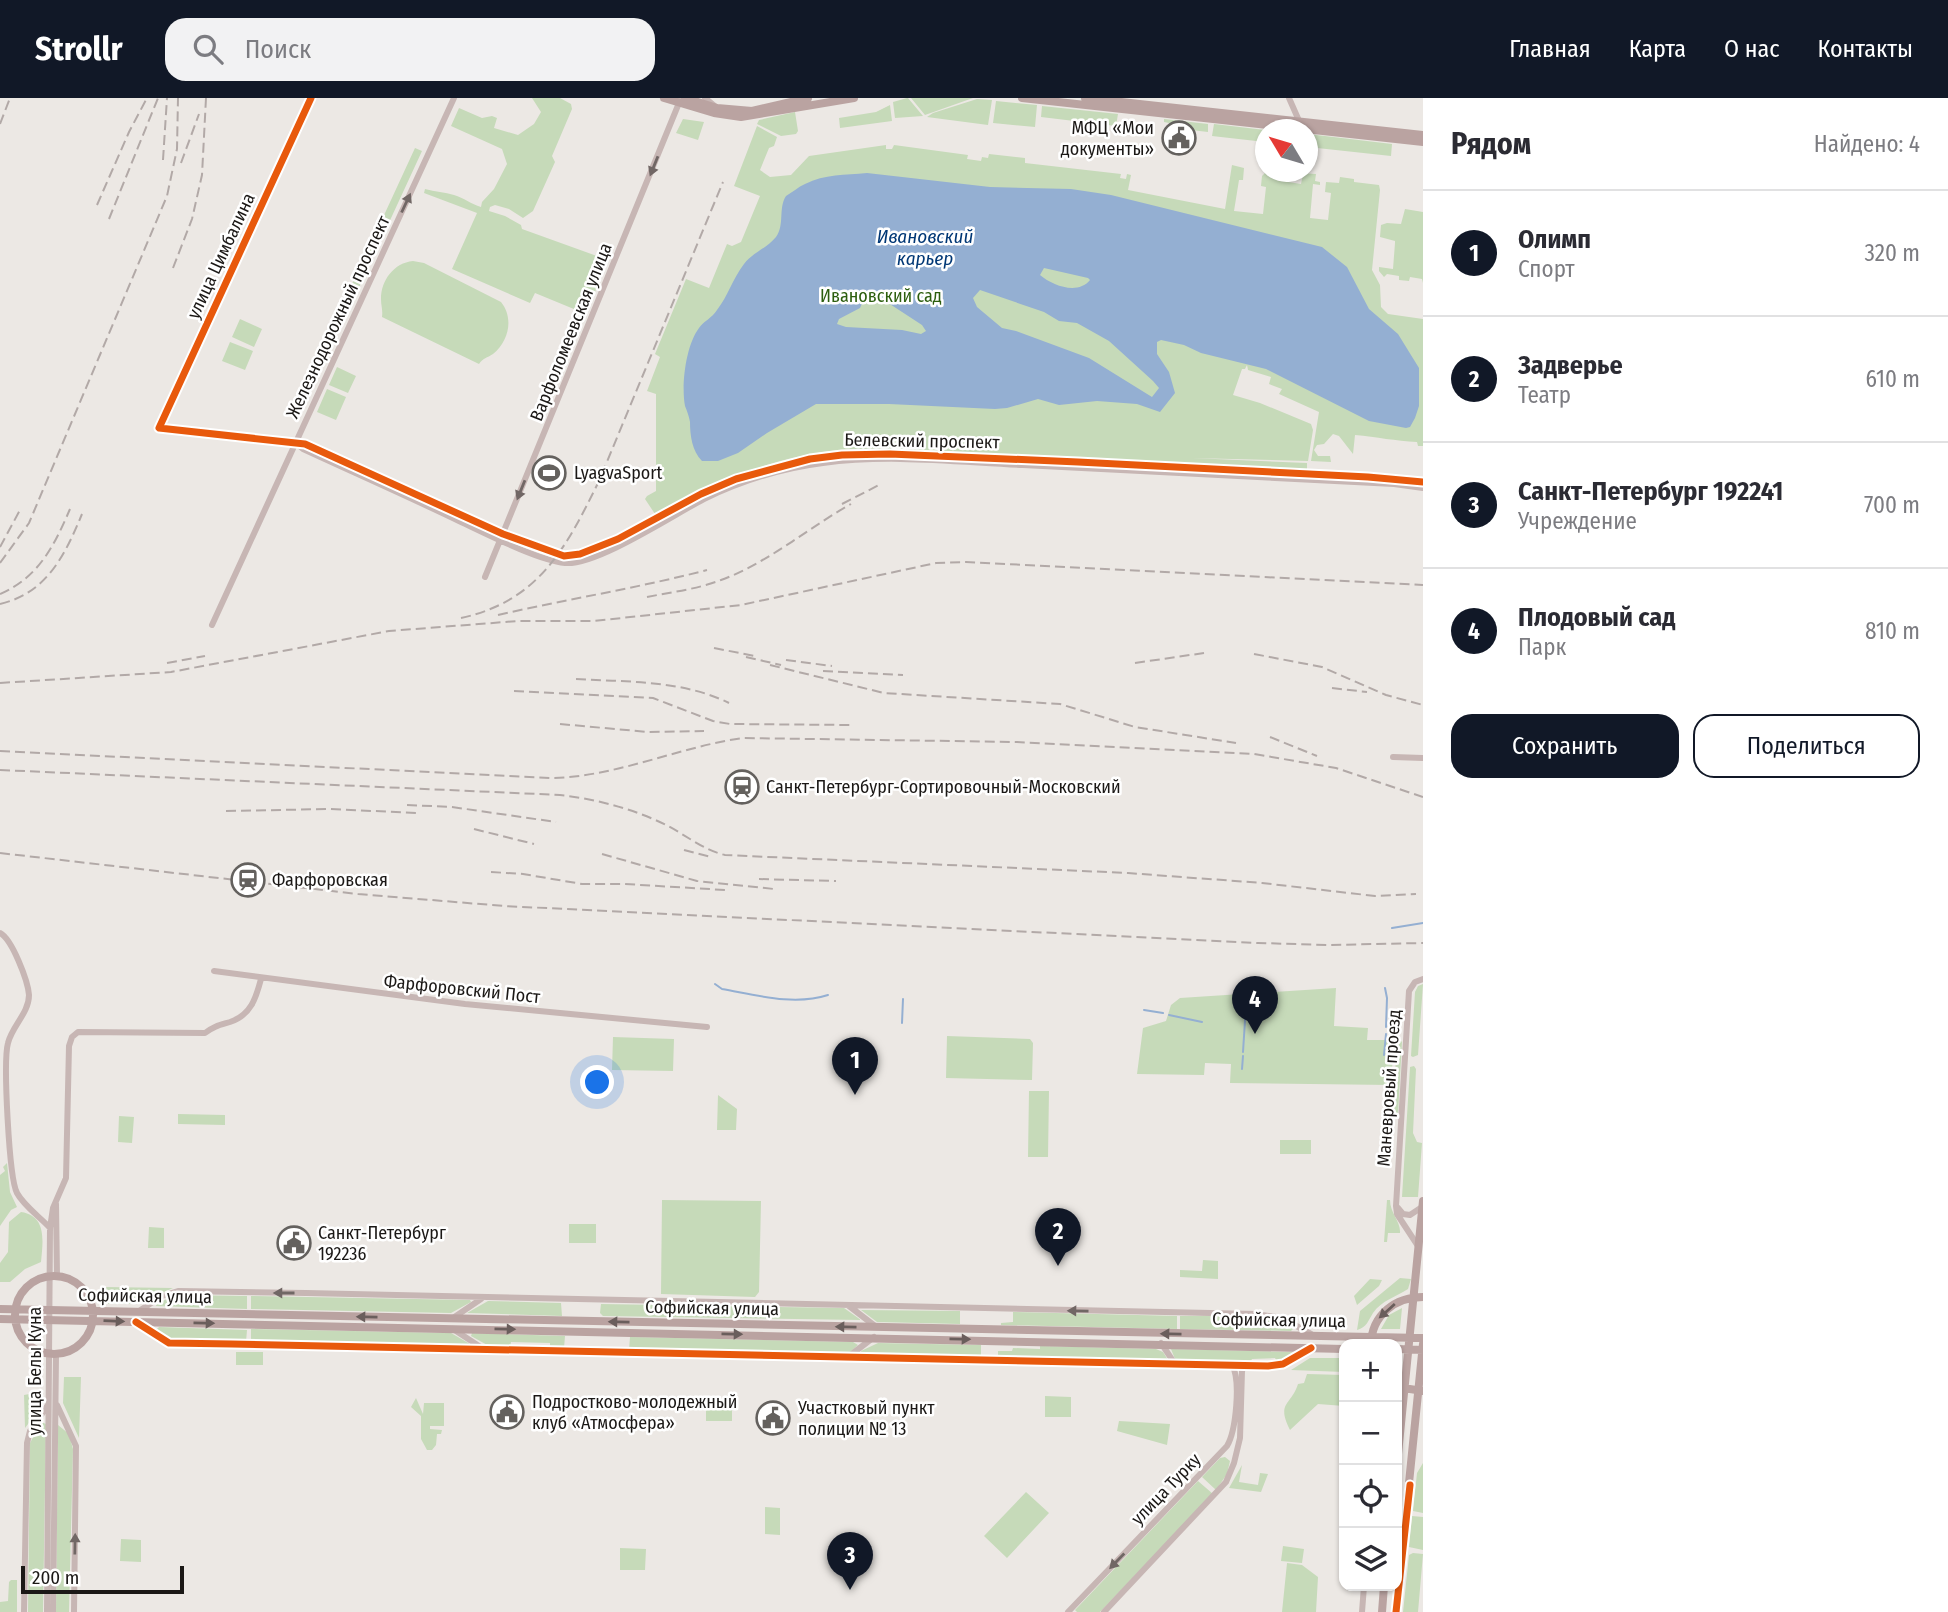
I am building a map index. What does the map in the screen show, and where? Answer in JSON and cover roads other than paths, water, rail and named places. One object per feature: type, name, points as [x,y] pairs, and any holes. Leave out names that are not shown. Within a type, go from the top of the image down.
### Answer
[{"type":"main road","points":[[664,98],[717,108],[752,111],[807,98]]},
{"type":"main road","points":[[682,100],[730,117],[750,117],[774,105],[854,98]]},
{"type":"main road","points":[[1022,98],[1255,121]]},
{"type":"main road","points":[[1085,98],[1255,119]]},
{"type":"main road","points":[[1318,126],[1423,135]]},
{"type":"main road","points":[[1318,127],[1423,142]]},
{"type":"main road","points":[[1402,1380],[1418,1297],[1423,1201]]},
{"type":"main road","points":[[53,1276],[78,1285],[86,1294],[92,1316],[88,1331],[77,1345],[52,1355],[36,1349],[25,1340],[14,1319],[15,1309],[27,1287],[35,1281],[53,1276]]},
{"type":"main road","points":[[1371,1339],[1383,1312],[1397,1301],[1418,1297]]},
{"type":"main road","name":"Софийская улица","points":[[0,1309],[49,1310],[136,1322],[1339,1349]]},
{"type":"main road","name":"Софийская улица","points":[[0,1319],[49,1320],[138,1311],[1313,1335],[1359,1339]]},
{"type":"main road","points":[[400,1327],[401,1317]]},
{"type":"main road","points":[[930,1328],[930,1338]]},
{"type":"main road","name":"Софийская улица","points":[[1390,1339],[1423,1338]]},
{"type":"main road","points":[[1396,1612],[1421,1391],[1423,1344]]},
{"type":"main road","points":[[1402,1349],[1423,1350]]},
{"type":"main road","points":[[1402,1388],[1421,1391]]},
{"type":"main road","points":[[1382,1612],[1384,1591]]},
{"type":"street","name":"улица Цимбалина","points":[[159,428],[312,98]]},
{"type":"street","name":"Железнодорожный проспект","points":[[212,625],[454,98]]},
{"type":"street","points":[[705,98],[717,108]]},
{"type":"street","points":[[1289,98],[1298,119]]},
{"type":"street","name":"Варфоломеевская улица","points":[[485,577],[682,100]]},
{"type":"street","name":"Белевский проспект","points":[[159,428],[296,443],[303,449],[554,560],[572,563],[607,550],[738,484],[810,465],[859,460],[1163,472],[1394,484],[1423,488]]},
{"type":"street","name":"Белевский проспект","points":[[502,537],[557,555],[580,554],[618,539],[711,489],[736,479],[810,459],[869,453],[1356,476],[1423,482]]},
{"type":"street","points":[[1392,757],[1423,758]]},
{"type":"street","points":[[0,933],[9,940],[29,994],[26,1007],[7,1048],[7,1106],[16,1190],[50,1228]]},
{"type":"street","name":"Фарфоровский Пост","points":[[214,971],[465,1004],[707,1027]]},
{"type":"street","points":[[36,1213],[44,1213],[55,1206],[66,1178],[68,1046],[72,1037],[78,1032],[205,1033],[250,1009],[261,979]]},
{"type":"street","name":"Маневровый проезд","points":[[1396,1206],[1409,991],[1415,982],[1423,979]]},
{"type":"street","name":"улица Белы Куна","points":[[53,1276],[50,1228],[55,1206]]},
{"type":"street","name":"улица Белы Куна","points":[[52,1612],[52,1355],[49,1310],[55,1206]]},
{"type":"street","points":[[1396,1206],[1403,1214],[1410,1215],[1422,1207]]},
{"type":"street","points":[[1396,1206],[1397,1213],[1415,1239],[1419,1250]]},
{"type":"street","points":[[138,1311],[162,1296],[178,1291],[1256,1314],[1282,1318],[1313,1335]]},
{"type":"street","points":[[453,1318],[483,1298]]},
{"type":"street","points":[[849,1306],[876,1327]]},
{"type":"street","name":"Софийская улица","points":[[136,1322],[169,1343],[485,1350],[1245,1365],[1283,1364],[1311,1348]]},
{"type":"street","points":[[451,1328],[485,1350]]},
{"type":"street","points":[[848,1357],[874,1337]]},
{"type":"street","points":[[1161,1343],[1175,1364]]},
{"type":"street","name":"улица Турку","points":[[1068,1612],[1229,1442],[1234,1428],[1236,1375],[1232,1365]]},
{"type":"street","points":[[1104,1612],[1219,1491],[1234,1463],[1240,1429],[1242,1371],[1245,1365]]},
{"type":"street","points":[[24,1612],[27,1443],[30,1431],[52,1403],[76,1446],[74,1612]]},
{"type":"street","name":"улица Белы Куна","points":[[47,1612],[52,1403]]},
{"type":"street","points":[[1220,1454],[1228,1455],[1234,1463]]},
{"type":"street","points":[[1362,1612],[1364,1591]]},
{"type":"water","name":"Ивановский карьер","points":[[867,173],[990,187],[1071,189],[1111,195],[1322,247],[1347,267],[1369,309],[1398,334],[1419,368],[1419,406],[1415,418],[1410,427],[1406,428],[1369,421],[1266,369],[1161,340],[1157,342],[1157,354],[1169,372],[1175,393],[1160,412],[1137,404],[1097,401],[1059,405],[1038,399],[995,409],[816,404],[738,453],[718,461],[702,461],[692,443],[684,397],[684,377],[695,335],[721,305],[744,264],[776,237],[786,196],[802,185],[820,178]],"holes":[[[1044,268],[1088,278],[1090,280],[1079,287],[1065,287],[1040,275]],[[980,290],[1044,312],[1059,321],[1077,323],[1109,341],[1159,388],[1152,397],[1089,358],[1002,328],[977,307],[973,298]],[[876,295],[922,325],[926,331],[921,334],[837,324],[839,319],[860,308],[864,299]]]},
{"type":"waterway","points":[[1392,928],[1423,923]]},
{"type":"waterway","points":[[715,984],[722,989],[788,1000],[828,995]]},
{"type":"waterway","points":[[1385,988],[1386,1027]]},
{"type":"waterway","points":[[1246,995],[1246,1001]]},
{"type":"waterway","points":[[902,1023],[903,999]]},
{"type":"waterway","points":[[1243,1052],[1246,1005]]},
{"type":"waterway","points":[[1144,1010],[1163,1013]]},
{"type":"waterway","points":[[1169,1015],[1202,1022]]},
{"type":"waterway","points":[[1384,1055],[1386,1034]]},
{"type":"waterway","points":[[1242,1069],[1243,1056]]},
{"type":"railway","points":[[0,124],[10,98]]},
{"type":"railway","points":[[97,205],[147,98]]},
{"type":"railway","points":[[109,219],[158,98]]},
{"type":"railway","points":[[163,160],[167,98]]},
{"type":"railway","points":[[0,563],[29,523],[167,196],[177,149],[178,98]]},
{"type":"railway","points":[[173,268],[192,219],[202,175],[206,98]]},
{"type":"railway","points":[[181,163],[199,114]]},
{"type":"railway","points":[[461,618],[488,610],[511,599],[530,585],[547,568],[574,528],[599,481],[723,182]]},
{"type":"railway","points":[[842,504],[879,485]]},
{"type":"railway","points":[[647,597],[703,586],[738,573],[851,504]]},
{"type":"railway","points":[[0,594],[25,579],[44,559],[70,509]]},
{"type":"railway","points":[[0,547],[20,510]]},
{"type":"railway","points":[[0,604],[16,599],[42,582],[61,558],[82,514]]},
{"type":"railway","points":[[0,683],[171,672],[389,631],[518,621],[594,621],[741,605],[936,563],[966,562],[1423,585]]},
{"type":"railway","points":[[498,615],[707,570]]},
{"type":"railway","points":[[714,648],[755,656]]},
{"type":"railway","points":[[1135,663],[1204,653]]},
{"type":"railway","points":[[1254,654],[1322,667],[1386,695],[1423,705]]},
{"type":"railway","points":[[167,663],[205,656]]},
{"type":"railway","points":[[746,657],[781,665]]},
{"type":"railway","points":[[786,660],[832,666]]},
{"type":"railway","points":[[770,665],[884,693],[1060,704],[1135,727],[1236,743]]},
{"type":"railway","points":[[823,671],[903,675]]},
{"type":"railway","points":[[576,679],[674,686],[711,695],[729,703]]},
{"type":"railway","points":[[1332,688],[1367,692]]},
{"type":"railway","points":[[514,691],[653,698],[713,721],[730,724],[851,725]]},
{"type":"railway","points":[[560,724],[648,732],[704,731]]},
{"type":"railway","points":[[1270,737],[1317,756]]},
{"type":"railway","points":[[0,751],[551,778],[600,773],[743,738],[1017,742],[1254,754],[1336,768],[1423,797]]},
{"type":"railway","points":[[0,770],[560,795],[601,802],[641,814],[709,850],[725,855],[1128,873],[1262,883],[1375,896],[1416,894]]},
{"type":"railway","points":[[407,805],[452,807],[556,822]]},
{"type":"railway","points":[[226,811],[330,809],[417,813]]},
{"type":"railway","points":[[474,829],[534,844]]},
{"type":"railway","points":[[684,850],[711,857]]},
{"type":"railway","points":[[0,853],[358,894],[504,906],[1258,943],[1423,943]]},
{"type":"railway","points":[[602,854],[697,881],[774,889]]},
{"type":"railway","points":[[491,872],[523,874],[582,884],[725,890]]},
{"type":"railway","points":[[759,879],[836,881]]},
{"type":"place","name":"МФЦ «Мои документы»","points":[[1179,138]]},
{"type":"place","name":"LyagvaSport","points":[[549,473]]},
{"type":"place","name":"Санкт-Петербург-Сортировочный-Московский","points":[[742,787]]},
{"type":"place","name":"Фарфоровская","points":[[248,880]]},
{"type":"place","name":"Плодовый сад","points":[[1255,1034]]},
{"type":"place","name":"Олимп","points":[[855,1095]]},
{"type":"place","name":"Санкт-Петербург 192236","points":[[294,1243]]},
{"type":"place","name":"Задверье","points":[[1058,1266]]},
{"type":"place","name":"Подростково-молодежный клуб «Атмосфера»","points":[[507,1412]]},
{"type":"place","name":"Участковый пункт полиции № 13","points":[[773,1418]]},
{"type":"place","name":"Санкт-Петербург 192241","points":[[850,1590]]},
{"type":"park label","name":"Ивановский сад","points":[[881,296]]}]
